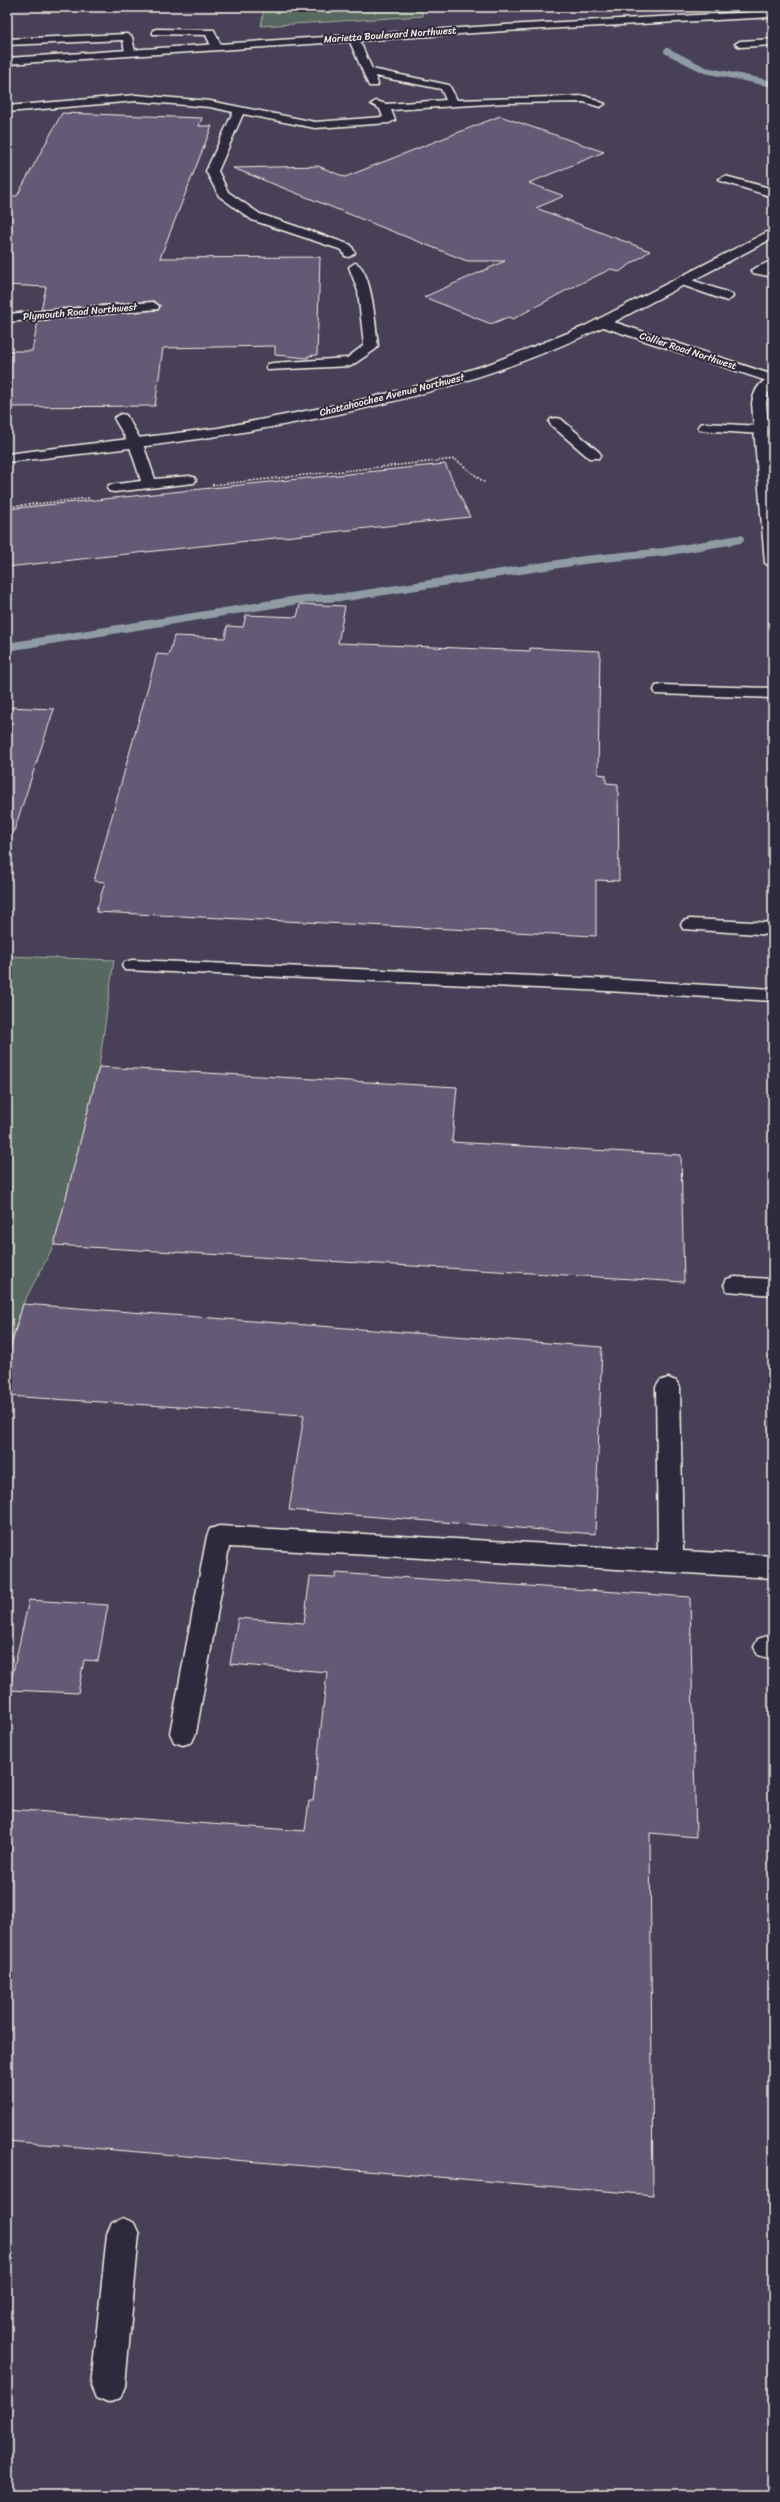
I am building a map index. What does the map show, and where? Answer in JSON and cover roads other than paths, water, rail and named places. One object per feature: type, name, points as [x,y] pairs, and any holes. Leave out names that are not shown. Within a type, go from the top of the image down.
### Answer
[{"type":"main road","name":"Marietta Boulevard Northwest","points":[[7,61],[216,46],[355,41],[773,14]]},
{"type":"main road","points":[[7,71],[355,41],[773,24]]},
{"type":"main road","points":[[157,32],[210,32],[216,46]]},
{"type":"main road","points":[[7,42],[127,37],[130,52]]},
{"type":"main road","points":[[53,40],[54,57]]},
{"type":"main road","points":[[355,41],[374,86]]},
{"type":"main road","points":[[740,44],[773,42]]},
{"type":"main road","points":[[368,71],[445,87],[453,103]]},
{"type":"main road","points":[[7,109],[136,98],[210,104],[315,125],[389,120],[384,105],[585,99],[600,104]]},
{"type":"main road","points":[[238,110],[212,171],[223,194],[256,217],[348,248],[349,254]]},
{"type":"main road","points":[[725,179],[773,193]]},
{"type":"main road","name":"Chattahoochee Avenue Northwest","points":[[7,458],[136,444],[304,417],[412,392],[512,360],[603,323],[772,235]]},
{"type":"main road","points":[[273,367],[351,362],[371,346],[364,291],[354,267]]},
{"type":"main road","points":[[682,281],[727,298]]},
{"type":"main road","name":"Plymouth Road Northwest","points":[[7,318],[153,306]]},
{"type":"main road","name":"Collier Road Northwest","points":[[603,323],[773,380]]},
{"type":"main road","points":[[773,380],[761,392],[758,403],[773,563]]},
{"type":"main road","points":[[121,418],[136,444],[149,484]]},
{"type":"main road","points":[[556,422],[594,456]]},
{"type":"main road","points":[[704,427],[761,430]]},
{"type":"main road","points":[[114,488],[189,480]]},
{"type":"main road","points":[[662,690],[773,693]]},
{"type":"main road","points":[[690,925],[773,929]]},
{"type":"main road","points":[[132,966],[607,985],[773,995]]},
{"type":"main road","points":[[735,1285],[773,1287]]},
{"type":"main road","points":[[668,1387],[671,1561]]},
{"type":"main road","points":[[182,1733],[219,1536],[773,1567]]},
{"type":"main road","points":[[108,2386],[123,2234]]},
{"type":"waterway","points":[[667,51],[705,70],[773,84]]},
{"type":"waterway","points":[[7,647],[304,599],[346,597],[584,560],[664,552],[740,539]]}]
